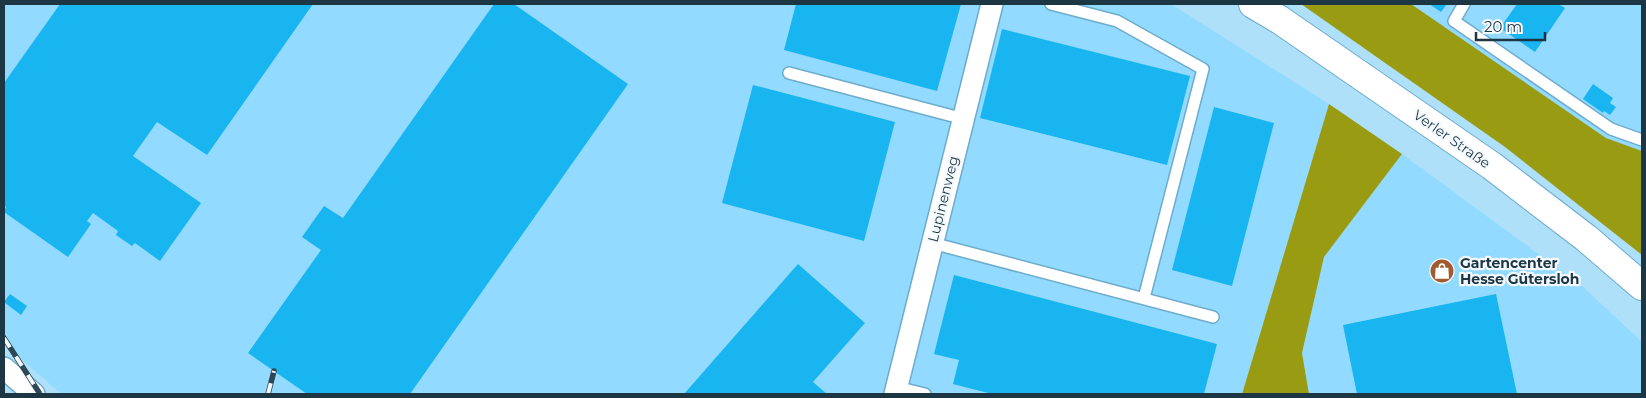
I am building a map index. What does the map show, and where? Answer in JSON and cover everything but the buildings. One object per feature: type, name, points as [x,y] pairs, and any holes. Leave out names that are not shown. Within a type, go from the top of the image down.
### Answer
[{"type":"main road","name":"Verler Straße","points":[[1253,4],[1280,20],[1492,166],[1586,238],[1642,286]]},
{"type":"street","name":"Lupinenweg","points":[[896,390],[992,4]]},
{"type":"street","points":[[4,368],[34,394]]},
{"type":"lane","points":[[1051,4],[1118,21],[1203,69],[1144,298]]},
{"type":"lane","points":[[1464,4],[1454,21],[1611,129],[1642,140]]},
{"type":"lane","points":[[789,73],[964,119]]},
{"type":"lane","points":[[932,244],[1213,317]]},
{"type":"lane","points":[[896,390],[925,394]]},
{"type":"shaded area","points":[[4,4],[1171,4],[1329,104],[1242,394],[61,394],[4,344]]},
{"type":"shaded area","points":[[1301,4],[1411,4],[1606,138],[1642,151],[1642,255],[1505,147]]},
{"type":"shaded area","points":[[1411,4],[1642,4],[1642,151],[1606,138]]},
{"type":"shaded area","points":[[1329,104],[1402,154],[1324,257],[1302,353],[1309,394],[1242,394]]},
{"type":"shaded area","name":"Gartencenter Hesse Gütersloh","points":[[1402,154],[1582,286],[1642,342],[1642,394],[1309,394],[1302,353],[1324,257]]},
{"type":"railway","points":[[4,338],[40,394]]},
{"type":"railway","points":[[268,394],[274,371]]},
{"type":"place","name":"Gartencenter Hesse Gütersloh","points":[[1442,271]]}]
